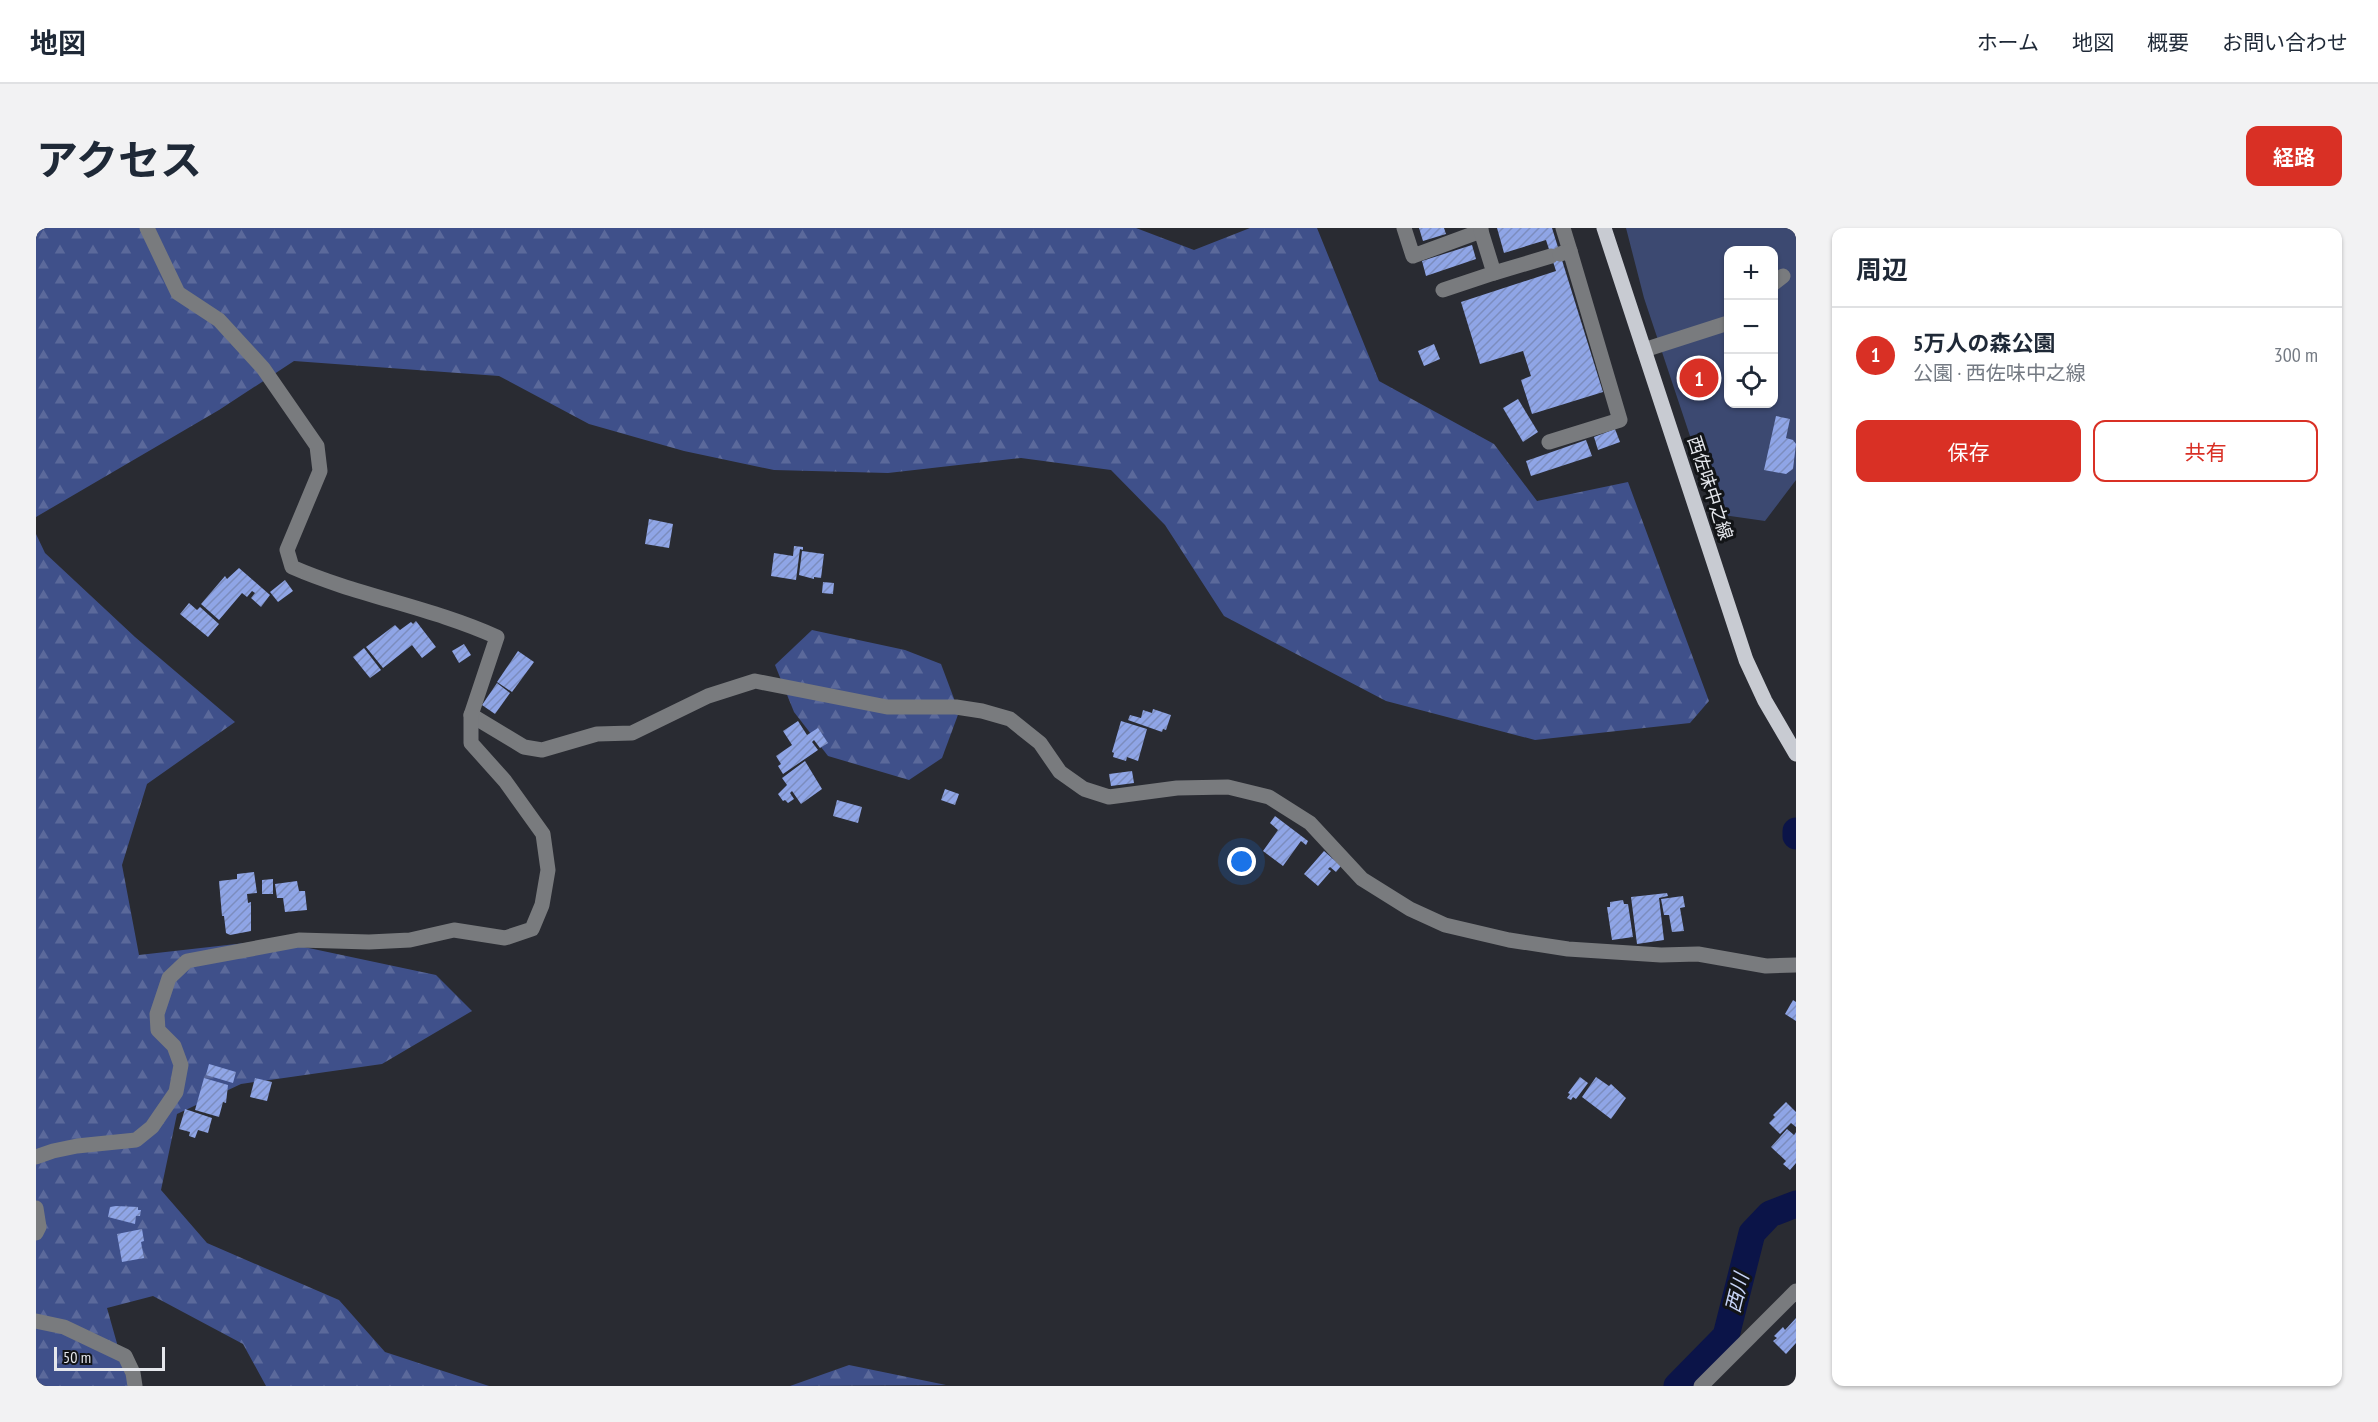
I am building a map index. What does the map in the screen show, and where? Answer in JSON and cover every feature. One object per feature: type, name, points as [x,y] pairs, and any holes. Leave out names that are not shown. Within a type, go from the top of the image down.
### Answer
[{"type":"main road","name":"西佐味中之線","points":[[1604,228],[1746,660],[1765,701],[1796,754]]},
{"type":"street","points":[[36,1157],[77,1146],[136,1140],[152,1127],[176,1092],[181,1065],[174,1046],[158,1030],[157,1014],[170,978],[187,961],[299,939],[369,942],[410,940],[454,930],[505,938],[532,929],[542,905],[548,870],[543,834],[505,781],[471,743],[471,715],[497,638],[472,626],[366,592],[328,583],[292,567],[287,550],[320,471],[317,446],[263,368],[219,320],[178,293],[147,228]]},
{"type":"street","points":[[1404,228],[1413,256],[1481,230],[1494,273]]},
{"type":"street","points":[[1549,442],[1620,420],[1560,254],[1563,228]]},
{"type":"street","points":[[1443,290],[1560,254]]},
{"type":"street","points":[[1644,350],[1724,324]]},
{"type":"street","points":[[471,715],[524,747],[542,750],[597,734],[632,733],[708,696],[754,681],[887,707],[956,707],[982,711],[1010,719],[1040,743],[1060,772],[1084,789],[1109,797],[1177,788],[1228,787],[1269,797],[1310,823],[1362,879],[1410,909],[1445,925],[1509,940],[1568,950],[1661,955],[1698,954],[1766,966],[1796,965]]},
{"type":"street","points":[[36,1208],[39,1227],[36,1233]]},
{"type":"street","points":[[1701,1386],[1796,1291]]},
{"type":"street","points":[[36,1321],[64,1327],[124,1356],[134,1373],[135,1386]]},
{"type":"shaded area","points":[[1626,228],[1796,228],[1796,480],[1765,521],[1716,514],[1644,298]]},
{"type":"green space","points":[[36,228],[1136,228],[1194,250],[1250,228],[1317,228],[1379,381],[1494,444],[1537,501],[1628,482],[1709,701],[1690,723],[1535,740],[1386,701],[1224,616],[1165,525],[1111,470],[1021,458],[888,473],[774,470],[684,451],[589,424],[499,376],[294,361],[219,410],[36,517]]},
{"type":"green space","points":[[36,534],[45,553],[135,637],[235,722],[147,784],[122,865],[139,955],[271,940],[436,975],[472,1011],[382,1064],[241,1084],[177,1114],[161,1190],[207,1243],[339,1300],[385,1352],[489,1386],[266,1386],[243,1344],[153,1296],[107,1308],[129,1386],[36,1386]]},
{"type":"green space","points":[[812,630],[905,650],[941,664],[959,712],[942,758],[909,780],[828,756],[794,712],[775,665]]},
{"type":"green space","points":[[849,1365],[946,1385],[790,1386]]},
{"type":"building","points":[[1419,228],[1444,228],[1446,234],[1423,241]]},
{"type":"building","points":[[1497,228],[1552,228],[1603,392],[1532,414],[1521,380],[1531,376],[1523,351],[1480,364],[1461,302],[1556,271],[1546,240],[1504,253]]},
{"type":"building","points":[[1472,245],[1476,259],[1426,276],[1422,261]]},
{"type":"building","points":[[1434,344],[1440,359],[1424,366],[1418,351]]},
{"type":"building","points":[[1518,399],[1538,432],[1523,442],[1503,408]]},
{"type":"building","points":[[1776,416],[1790,419],[1786,438],[1793,440],[1796,444],[1793,469],[1786,474],[1764,470]]},
{"type":"building","points":[[1615,429],[1620,442],[1598,450],[1594,437]]},
{"type":"building","points":[[1586,440],[1592,456],[1531,476],[1526,461]]},
{"type":"building","points":[[649,519],[673,524],[669,548],[645,544]]},
{"type":"building","points":[[794,546],[803,547],[803,550],[800,549],[796,580],[771,576],[774,553],[793,556]]},
{"type":"building","points":[[802,551],[824,554],[821,578],[814,577],[814,579],[799,575]]},
{"type":"building","points":[[239,568],[270,595],[261,607],[251,598],[255,593],[252,591],[247,597],[242,593],[219,620],[201,604],[225,576],[227,579]]},
{"type":"building","points":[[285,580],[293,591],[278,602],[270,592]]},
{"type":"building","points":[[823,582],[834,583],[833,594],[822,593]]},
{"type":"building","points":[[189,603],[197,610],[200,607],[219,624],[208,637],[180,614]]},
{"type":"building","points":[[416,621],[436,647],[422,658],[412,645],[383,668],[366,647],[395,625],[400,630]]},
{"type":"building","points":[[464,644],[471,655],[459,663],[452,651]]},
{"type":"building","points":[[364,648],[381,670],[370,678],[353,657]]},
{"type":"building","points":[[518,651],[534,662],[512,692],[497,682]]},
{"type":"building","points":[[497,683],[510,693],[495,714],[482,705]]},
{"type":"building","points":[[1153,709],[1171,715],[1166,730],[1163,729],[1162,732],[1128,720],[1130,715],[1141,718],[1143,710],[1152,713]]},
{"type":"building","points":[[798,721],[807,735],[818,728],[828,743],[820,748],[814,740],[812,742],[818,750],[783,774],[776,756],[792,745],[783,731]]},
{"type":"building","points":[[1121,721],[1147,729],[1138,761],[1127,757],[1126,761],[1113,757],[1112,752]]},
{"type":"building","points":[[805,761],[822,789],[801,804],[792,791],[790,793],[794,799],[788,803],[783,801],[778,794],[787,785],[782,778]]},
{"type":"building","points":[[1132,771],[1134,783],[1111,786],[1109,774]]},
{"type":"building","points":[[945,789],[959,794],[955,805],[941,800]]},
{"type":"building","points":[[837,800],[862,807],[858,823],[833,816]]},
{"type":"building","points":[[1275,816],[1308,841],[1306,845],[1301,841],[1283,866],[1263,851],[1278,830],[1270,823]]},
{"type":"building","points":[[1324,851],[1341,866],[1336,872],[1330,867],[1328,869],[1331,871],[1318,886],[1304,874]]},
{"type":"building","points":[[254,872],[257,893],[247,894],[248,903],[251,902],[251,931],[230,935],[226,933],[224,916],[222,916],[219,881],[237,879],[237,874]]},
{"type":"building","points":[[273,879],[273,894],[262,894],[262,880]]},
{"type":"building","points":[[297,881],[299,891],[305,891],[307,910],[285,912],[283,898],[277,898],[275,884]]},
{"type":"building","points":[[1667,893],[1668,896],[1659,898],[1664,940],[1637,944],[1631,897]]},
{"type":"building","points":[[1683,896],[1685,907],[1680,908],[1684,931],[1672,932],[1669,915],[1664,915],[1661,899]]},
{"type":"building","points":[[1623,900],[1624,904],[1628,904],[1633,937],[1612,940],[1607,907],[1610,907],[1610,902]]},
{"type":"building","points":[[1793,1000],[1796,1002],[1796,1021],[1785,1014]]},
{"type":"building","points":[[209,1064],[236,1072],[233,1083],[206,1075]]},
{"type":"building","points":[[1580,1077],[1588,1083],[1576,1099],[1567,1098],[1570,1094],[1568,1093]]},
{"type":"building","points":[[1596,1077],[1609,1086],[1611,1084],[1626,1098],[1611,1119],[1582,1097]]},
{"type":"building","points":[[204,1078],[228,1085],[226,1103],[223,1102],[219,1117],[195,1110]]},
{"type":"building","points":[[255,1078],[272,1082],[267,1101],[250,1097]]},
{"type":"building","points":[[1786,1102],[1796,1112],[1796,1127],[1791,1123],[1780,1134],[1769,1123],[1775,1117],[1773,1115]]},
{"type":"building","points":[[185,1109],[212,1118],[208,1133],[198,1130],[195,1138],[189,1136],[190,1132],[179,1129]]},
{"type":"building","points":[[1787,1129],[1794,1135],[1796,1132],[1796,1163],[1790,1170],[1783,1164],[1786,1161],[1771,1147]]},
{"type":"building","points":[[110,1207],[138,1207],[138,1210],[141,1210],[140,1216],[136,1216],[135,1224],[108,1217]]},
{"type":"building","points":[[142,1229],[144,1241],[141,1242],[144,1258],[122,1262],[117,1234]]},
{"type":"building","points":[[1796,1318],[1796,1343],[1786,1354],[1773,1341],[1777,1338],[1774,1336],[1783,1327],[1785,1330]]},
{"type":"waterway","name":"西川","points":[[1796,831],[1796,836]]},
{"type":"waterway","name":"西川","points":[[1677,1386],[1726,1336],[1752,1233],[1770,1214],[1796,1204]]},
{"type":"place","name":"5万人の森公園","points":[[1699,378]]}]
